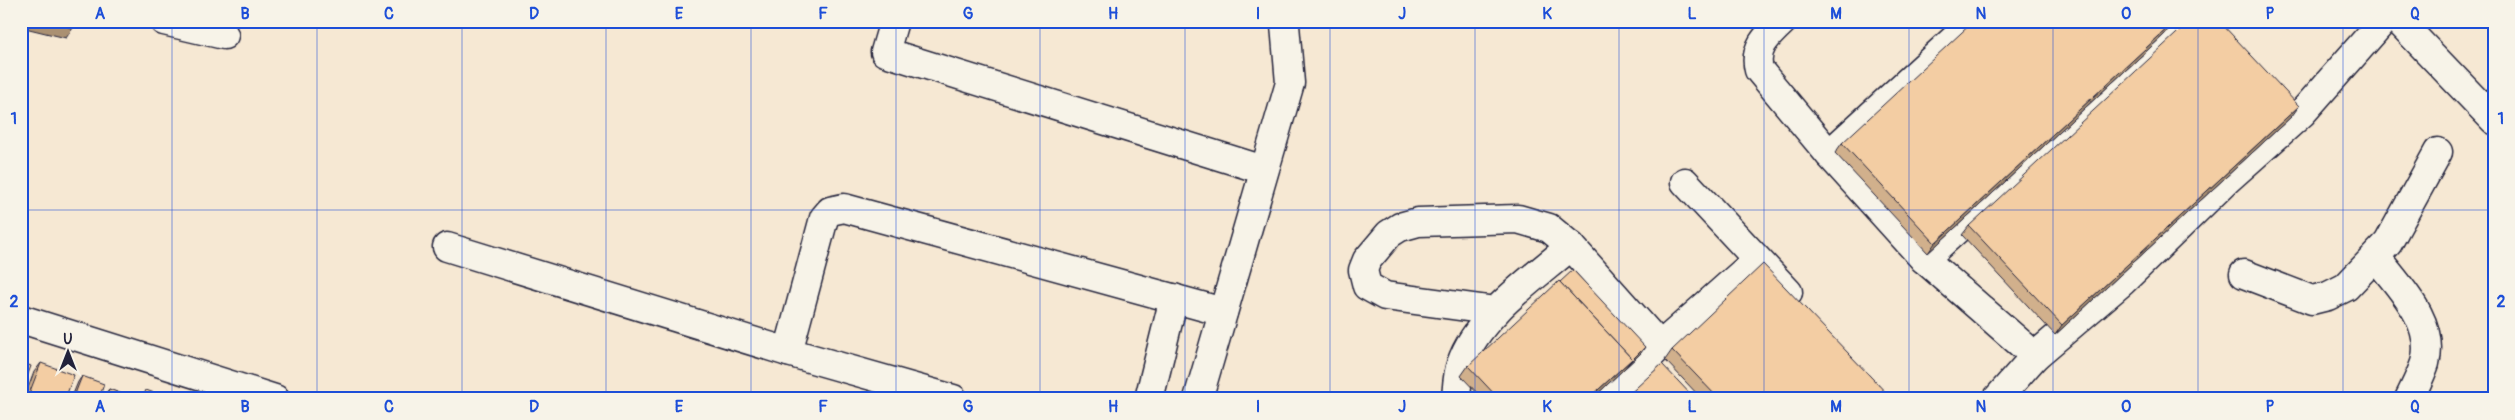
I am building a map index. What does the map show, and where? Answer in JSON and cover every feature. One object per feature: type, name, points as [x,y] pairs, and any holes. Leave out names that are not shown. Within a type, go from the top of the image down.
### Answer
[{"type":"street","points":[[164,21],[224,35]]},
{"type":"street","points":[[894,21],[885,52],[1264,170]]},
{"type":"street","points":[[1198,399],[1290,84],[1285,25],[1283,21]]},
{"type":"street","points":[[1782,21],[1764,39],[1757,56],[1759,70],[1829,154],[1924,259],[2035,356]]},
{"type":"street","points":[[1829,154],[1974,21]]},
{"type":"street","points":[[1924,259],[2187,21]]},
{"type":"street","points":[[1998,399],[2035,356],[2123,281],[2228,179],[2302,113],[2383,21]]},
{"type":"street","points":[[2399,21],[2494,120]]},
{"type":"street","points":[[2283,92],[2302,113]]},
{"type":"street","points":[[2244,274],[2312,300],[2328,296],[2346,287],[2388,243],[2438,152]]},
{"type":"street","points":[[1684,182],[1803,308]]},
{"type":"street","points":[[788,352],[824,218],[830,211],[844,208],[1223,312]]},
{"type":"street","points":[[1496,311],[1384,296],[1367,286],[1363,270],[1367,260],[1389,234],[1400,227],[1418,222],[1518,219],[1549,228],[1570,246],[1660,346]]},
{"type":"street","points":[[1456,399],[1461,364],[1477,332],[1496,311],[1570,246]]},
{"type":"street","points":[[447,247],[788,352],[953,399]]},
{"type":"street","points":[[2376,257],[2418,312],[2427,339],[2425,362],[2409,399]]},
{"type":"street","points":[[1606,399],[1660,346],[1757,260]]},
{"type":"street","points":[[1149,399],[1174,298]]},
{"type":"street","points":[[21,320],[275,399]]},
{"type":"building","points":[[45,21],[75,21],[73,28]]},
{"type":"building","points":[[1974,21],[2169,21],[2172,24],[1935,243],[1842,143]]},
{"type":"building","points":[[2190,21],[2219,21],[2299,106],[2062,325],[1969,226]]},
{"type":"building","points":[[1763,264],[1892,399],[1719,399],[1672,350]]},
{"type":"building","points":[[1573,270],[1645,347],[1629,363],[1632,359],[1560,282]]},
{"type":"building","points":[[1559,281],[1632,359],[1588,399],[1499,399],[1468,366]]},
{"type":"building","points":[[21,362],[31,366],[21,393]]},
{"type":"building","points":[[41,363],[74,375],[65,399],[27,399]]},
{"type":"building","points":[[1662,364],[1695,399],[1624,399]]},
{"type":"building","points":[[82,376],[104,384],[99,399],[73,399]]},
{"type":"building","points":[[109,389],[133,398],[133,399],[105,399]]},
{"type":"building","points":[[146,390],[168,398],[168,399],[142,399]]},
{"type":"building","points":[[176,395],[187,399],[174,399]]}]
